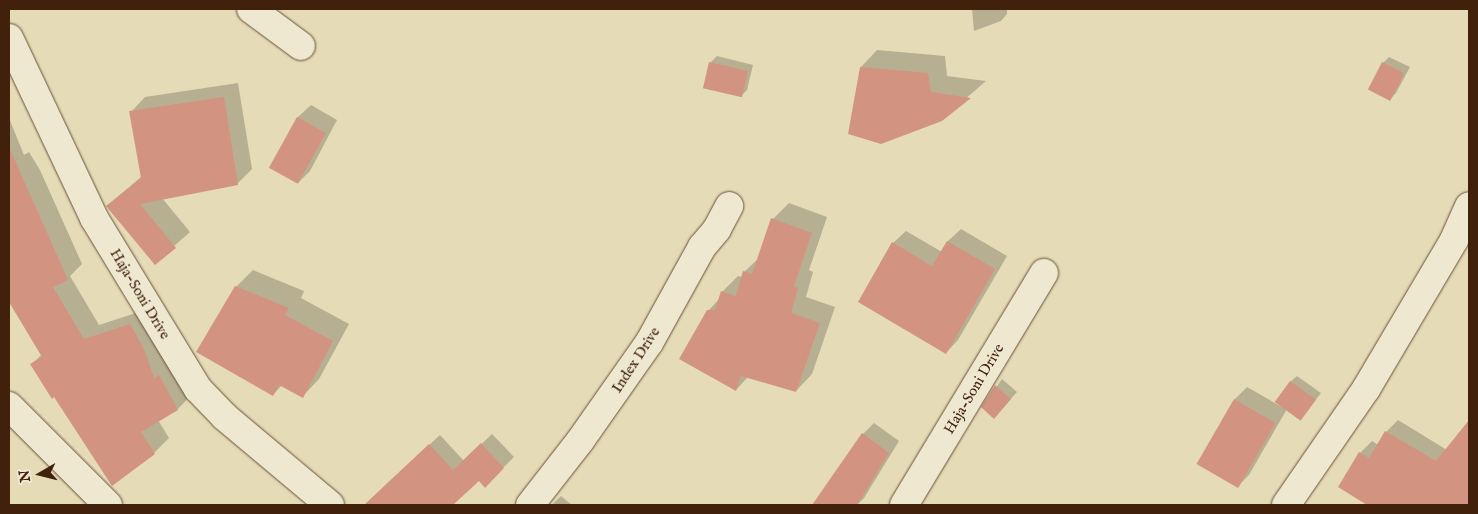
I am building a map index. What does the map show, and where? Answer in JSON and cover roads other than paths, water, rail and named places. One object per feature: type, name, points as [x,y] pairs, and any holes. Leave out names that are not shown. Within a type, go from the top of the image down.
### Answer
[{"type":"street","points":[[251,9],[301,46]]},
{"type":"street","name":"Haja-Soni Drive","points":[[9,38],[94,218],[198,389],[225,417],[330,505]]},
{"type":"street","name":"Index Drive","points":[[530,505],[580,441],[649,343],[702,247],[717,229],[729,206]]},
{"type":"street","points":[[1286,505],[1366,389],[1454,240],[1469,206]]},
{"type":"street","name":"Haja-Soni Drive","points":[[904,505],[1044,273]]},
{"type":"street","points":[[9,406],[108,505]]}]
